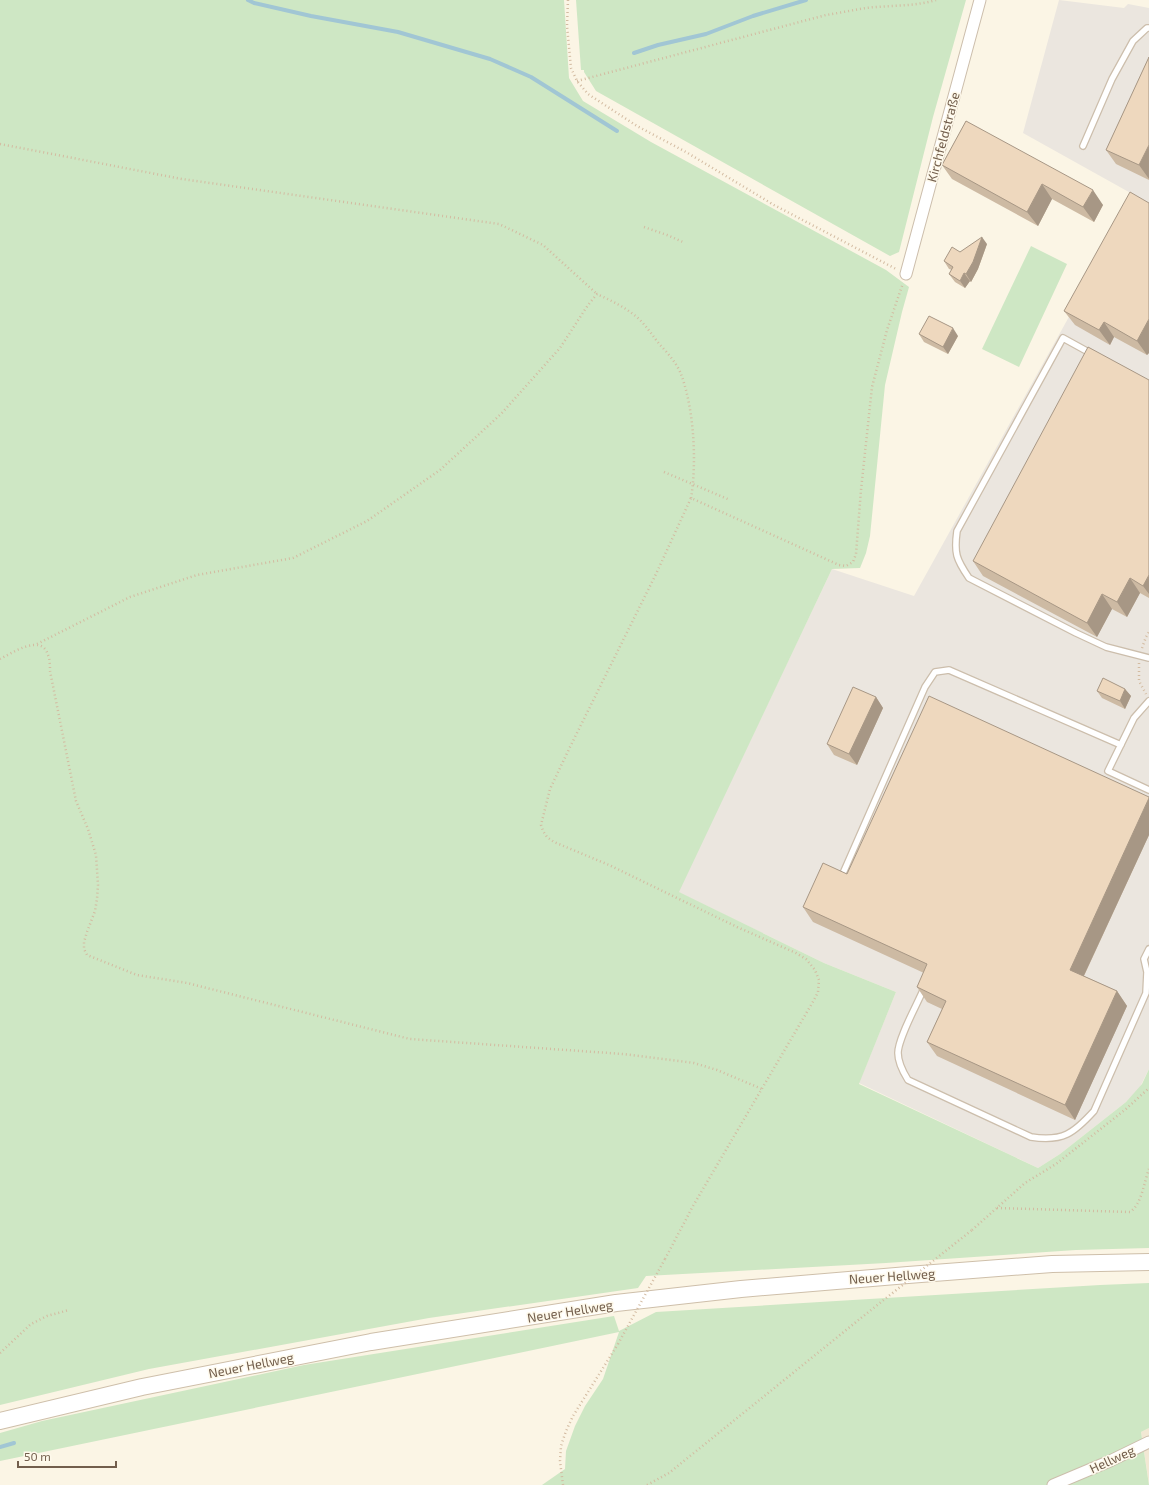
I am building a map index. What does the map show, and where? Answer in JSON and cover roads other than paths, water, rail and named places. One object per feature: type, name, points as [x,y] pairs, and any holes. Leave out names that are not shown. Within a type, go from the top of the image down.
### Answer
[{"type":"main road","name":"Neuer Hellweg","points":[[0,1421],[142,1387],[372,1342],[616,1304],[741,1289],[908,1275],[1052,1264],[1149,1262]]},
{"type":"street","name":"Kirchfeldstraße","points":[[906,274],[980,0]]},
{"type":"street","name":"Hellweg","points":[[1053,1485],[1110,1461],[1149,1442]]},
{"type":"lane","points":[[1083,146],[1112,78],[1133,41],[1147,28],[1149,28]]},
{"type":"lane","points":[[1096,356],[1063,338],[957,531],[955,547],[959,563],[969,578],[1106,647],[1149,658]]},
{"type":"lane","points":[[844,871],[925,687],[935,672],[949,670],[1121,745]]},
{"type":"lane","points":[[1149,701],[1134,718],[1108,771],[1149,790]]},
{"type":"lane","points":[[926,985],[903,1035],[898,1053],[901,1069],[908,1080],[1032,1137],[1054,1139],[1068,1134],[1081,1126],[1094,1110],[1146,993],[1147,972],[1144,959],[1149,950]]},
{"type":"waterway","points":[[248,0],[254,3],[311,16],[398,32],[490,59],[531,77],[617,131]]},
{"type":"waterway","points":[[634,53],[658,45],[706,34],[753,16],[806,0]]},
{"type":"waterway","points":[[0,1447],[14,1443]]}]
